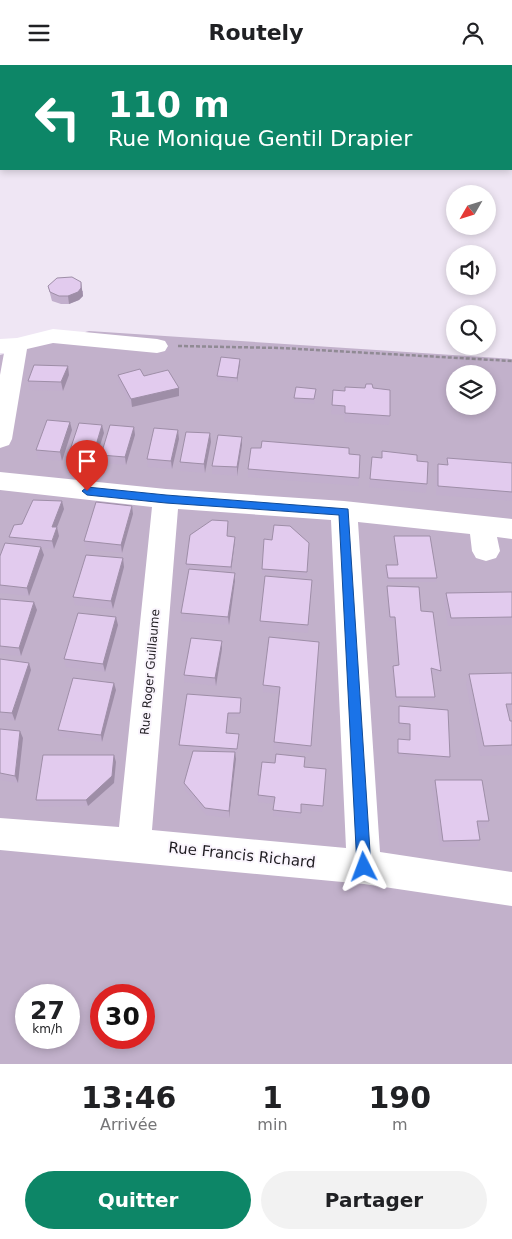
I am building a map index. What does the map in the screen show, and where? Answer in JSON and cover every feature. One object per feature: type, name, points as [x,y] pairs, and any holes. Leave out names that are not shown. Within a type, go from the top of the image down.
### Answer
[{"type":"street","points":[[0,439],[8,345],[53,336],[156,346]]},
{"type":"street","points":[[0,481],[166,499],[344,511],[484,538],[512,529]]},
{"type":"street","name":"Rue Roger Guillaume","points":[[134,845],[166,499]]},
{"type":"street","points":[[344,511],[364,867]]},
{"type":"street","name":"Rue Francis Richard","points":[[0,834],[364,867],[512,889]]},
{"type":"path","points":[[156,346],[281,348],[512,361]]},
{"type":"shaded area","points":[[89,331],[512,359],[512,1064],[0,1064],[0,355]]},
{"type":"building","points":[[72,277],[81,282],[81,288],[78,292],[68,296],[59,296],[50,292],[48,286],[57,278]]},
{"type":"building","points":[[221,357],[240,359],[237,378],[217,376]]},
{"type":"building","points":[[34,365],[68,366],[61,382],[28,381]]},
{"type":"building","points":[[140,369],[144,376],[168,370],[179,388],[131,399],[118,375]]},
{"type":"building","points":[[366,384],[372,384],[373,388],[390,390],[390,416],[345,413],[345,406],[332,405],[333,390],[345,391],[345,387],[365,388]]},
{"type":"building","points":[[296,387],[316,389],[314,399],[294,398]]},
{"type":"building","points":[[47,420],[70,422],[60,452],[36,450]]},
{"type":"building","points":[[79,423],[102,425],[93,455],[69,453]]},
{"type":"building","points":[[110,425],[134,427],[125,457],[101,455]]},
{"type":"building","points":[[154,428],[178,430],[171,461],[147,459]]},
{"type":"building","points":[[186,432],[210,433],[204,464],[180,462]]},
{"type":"building","points":[[218,435],[242,437],[237,467],[212,466]]},
{"type":"building","points":[[262,441],[349,448],[349,454],[360,455],[359,478],[248,469],[251,448],[261,448]]},
{"type":"building","points":[[382,451],[417,455],[417,461],[428,462],[427,484],[370,479],[372,457],[382,458]]},
{"type":"building","points":[[447,458],[512,463],[512,492],[438,486],[438,464],[448,465]]},
{"type":"building","points":[[33,500],[62,501],[52,527],[57,527],[52,541],[9,537],[14,525],[22,524]]},
{"type":"building","points":[[96,502],[132,506],[121,545],[84,541]]},
{"type":"building","points":[[212,520],[228,521],[227,536],[235,537],[231,567],[186,564],[190,535]]},
{"type":"building","points":[[274,525],[290,526],[309,543],[307,572],[262,569],[264,539],[272,540]]},
{"type":"building","points":[[394,536],[430,536],[437,578],[388,578],[386,565],[398,565]]},
{"type":"building","points":[[5,543],[41,547],[27,588],[0,585],[0,556]]},
{"type":"building","points":[[86,555],[123,558],[111,601],[73,597]]},
{"type":"building","points":[[189,569],[235,573],[228,617],[181,613]]},
{"type":"building","points":[[265,576],[312,580],[308,625],[260,621]]},
{"type":"building","points":[[387,586],[419,587],[421,611],[433,612],[441,671],[431,668],[435,697],[396,697],[393,666],[399,665],[395,617],[390,617]]},
{"type":"building","points":[[512,592],[512,617],[451,618],[446,593]]},
{"type":"building","points":[[0,599],[34,602],[19,648],[0,646]]},
{"type":"building","points":[[78,613],[116,617],[103,664],[64,659]]},
{"type":"building","points":[[269,637],[319,642],[311,746],[274,742],[280,687],[263,685]]},
{"type":"building","points":[[191,638],[222,641],[215,678],[184,675]]},
{"type":"building","points":[[0,659],[29,663],[12,713],[0,712]]},
{"type":"building","points":[[512,673],[512,704],[506,704],[510,721],[512,721],[512,745],[484,746],[469,674]]},
{"type":"building","points":[[73,678],[114,683],[101,735],[58,730]]},
{"type":"building","points":[[187,694],[241,698],[240,713],[228,713],[226,733],[239,734],[237,749],[179,745]]},
{"type":"building","points":[[399,706],[448,710],[450,757],[398,753],[398,739],[410,740],[410,724],[399,723]]},
{"type":"building","points":[[0,729],[20,731],[15,776],[0,773]]},
{"type":"building","points":[[193,751],[235,752],[229,811],[205,808],[184,783]]},
{"type":"building","points":[[276,754],[305,757],[304,767],[326,769],[323,806],[301,804],[301,813],[273,810],[275,797],[258,795],[262,762],[275,763]]},
{"type":"building","points":[[43,755],[114,755],[112,776],[86,800],[36,800]]},
{"type":"building","points":[[435,780],[482,780],[489,821],[477,821],[480,840],[443,841]]},
{"type":"route","points":[[87,491],[166,499],[344,511],[364,867]]}]
